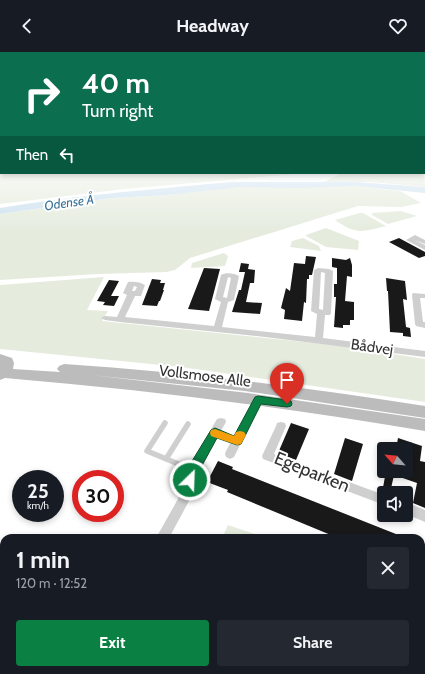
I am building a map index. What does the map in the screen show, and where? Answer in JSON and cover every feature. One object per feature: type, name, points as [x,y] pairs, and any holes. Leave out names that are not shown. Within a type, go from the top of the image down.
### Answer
[{"type":"street","points":[[425,242],[415,237],[409,240],[425,248]]},
{"type":"street","points":[[318,270],[329,271],[327,313],[321,312],[315,311],[318,270]]},
{"type":"street","points":[[120,320],[132,293]]},
{"type":"street","points":[[425,296],[416,295],[419,324],[425,325]]},
{"type":"street","points":[[218,328],[224,300]]},
{"type":"street","points":[[320,340],[321,312]]},
{"type":"street","name":"Bådvej","points":[[105,318],[218,328],[425,354]]},
{"type":"street","name":"Vollsmose Alle","points":[[3,368],[69,378],[258,400],[360,414],[425,425]]},
{"type":"street","name":"Vollsmose Alle","points":[[3,368],[121,373],[239,385],[425,412]]},
{"type":"street","points":[[230,454],[258,400]]},
{"type":"street","points":[[164,534],[183,501],[193,470],[221,422]]},
{"type":"street","name":"Egeparken","points":[[282,426],[268,456],[377,497]]},
{"type":"street","points":[[413,511],[425,516]]},
{"type":"lane","points":[[165,423],[147,451],[193,470]]},
{"type":"lane","points":[[166,459],[188,424]]},
{"type":"lane","points":[[215,433],[237,441]]},
{"type":"shaded area","points":[[0,174],[294,174],[124,189],[0,204]]},
{"type":"shaded area","points":[[340,174],[424,174],[425,187],[370,182],[324,182]]},
{"type":"shaded area","points":[[355,186],[400,191],[421,203],[401,207],[358,206],[190,258],[175,270],[167,272],[98,274],[0,280],[0,214],[111,198],[167,195],[232,187]]},
{"type":"shaded area","points":[[401,211],[417,216],[388,224],[372,215],[372,213]]},
{"type":"shaded area","points":[[363,213],[386,226],[371,230],[359,231],[342,225],[335,220]]},
{"type":"shaded area","points":[[326,228],[359,241],[358,250],[326,247],[306,236]]},
{"type":"shaded area","points":[[303,238],[319,246],[321,251],[290,247],[292,241]]},
{"type":"shaded area","points":[[224,253],[228,256],[225,266],[191,268],[192,263]]},
{"type":"shaded area","points":[[104,277],[87,310],[108,311],[102,321],[343,346],[425,359],[425,402],[181,367],[0,349],[0,285]]},
{"type":"shaded area","points":[[228,525],[254,534],[224,534]]},
{"type":"water","name":"Odense Å","points":[[232,182],[356,182],[425,187],[425,193],[355,186],[298,188],[239,187],[167,195],[111,198],[0,214],[0,208],[58,199]]},
{"type":"building","points":[[399,238],[425,252],[425,256],[419,258],[389,242]]},
{"type":"building","points":[[306,256],[316,257],[312,275],[309,275],[309,279],[307,279],[306,303],[304,302],[302,321],[284,319],[285,310],[281,308],[286,288],[290,291],[294,263],[305,264]]},
{"type":"building","points":[[332,258],[346,260],[350,258],[352,265],[352,277],[347,276],[345,301],[354,302],[354,320],[350,320],[350,325],[343,325],[343,328],[334,327],[336,297],[334,297],[334,284],[337,284],[337,268],[332,267]]},
{"type":"building","points":[[241,263],[249,264],[248,269],[255,270],[254,283],[250,283],[246,302],[262,303],[260,314],[232,312],[239,290],[241,290],[245,272],[239,272]]},
{"type":"building","points":[[204,268],[220,269],[209,311],[188,309]]},
{"type":"building","points":[[386,278],[405,281],[407,300],[403,299],[406,327],[410,328],[411,337],[403,336],[403,333],[390,332]]},
{"type":"building","points":[[152,279],[161,280],[160,283],[165,283],[160,301],[157,306],[142,305]]},
{"type":"building","points":[[109,280],[119,281],[111,296],[119,296],[114,306],[103,305],[105,302],[97,301]]},
{"type":"building","points":[[291,423],[309,429],[296,460],[278,453]]},
{"type":"building","points":[[345,438],[363,444],[352,481],[334,474]]},
{"type":"building","points":[[398,438],[410,442],[397,442]]},
{"type":"building","points":[[413,443],[422,446],[420,461],[425,462],[425,508],[413,503],[417,483],[403,478],[413,478]]},
{"type":"building","points":[[218,461],[233,467],[232,469],[396,534],[328,534],[227,492],[228,490],[207,482]]},
{"type":"building","points":[[385,478],[393,478],[392,486],[383,486]]},
{"type":"slow traffic","points":[[215,433],[237,441],[240,435]]},
{"type":"route","points":[[190,480],[193,470],[215,433],[237,441],[258,400],[287,404]]}]
